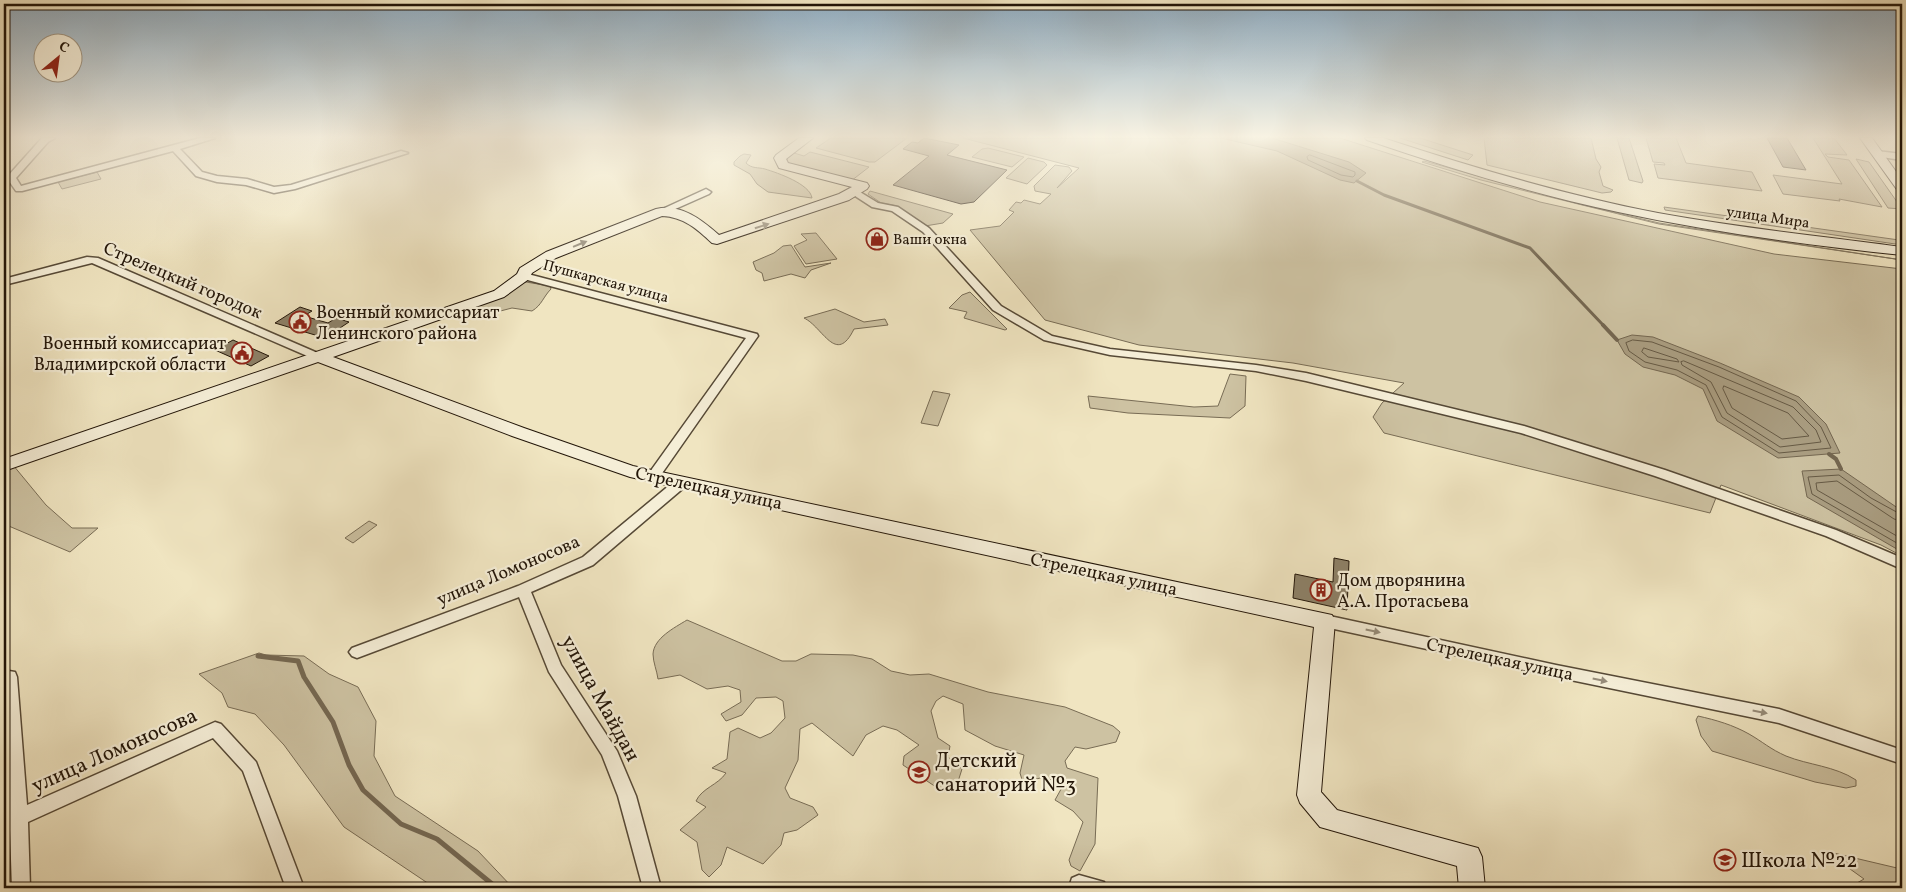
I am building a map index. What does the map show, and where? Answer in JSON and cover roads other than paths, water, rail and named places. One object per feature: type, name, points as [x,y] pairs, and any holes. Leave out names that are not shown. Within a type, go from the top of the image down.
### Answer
[{"type":"street","points":[[9,180],[18,189],[54,180]]},
{"type":"street","points":[[223,180],[247,182],[274,190],[316,180]]},
{"type":"street","points":[[829,180],[859,189],[875,205],[895,210],[926,230],[997,308],[1048,338],[1110,352],[1256,368],[1306,377],[1524,430],[1660,473],[1831,533],[1902,564]]},
{"type":"street","name":"улица Мира","points":[[1506,180],[1632,211],[1699,224],[1902,252]]},
{"type":"street","name":"Пушкарская улица","points":[[653,476],[753,336],[524,276],[525,271],[552,255],[661,212],[676,212],[692,218],[717,240],[807,211],[859,189]]},
{"type":"street","points":[[661,212],[706,192]]},
{"type":"street","name":"Стрелецкий городок","points":[[4,282],[87,260],[94,260],[316,356]]},
{"type":"street","points":[[4,464],[499,294],[524,276]]},
{"type":"street","name":"Стрелецкая улица","points":[[316,356],[518,432],[630,471],[1575,675],[1779,716],[1902,757]]},
{"type":"street","name":"улица Ломоносова","points":[[358,652],[523,590],[588,561],[682,482]]},
{"type":"street","name":"улица Майдан","points":[[523,590],[554,668],[610,751],[627,796],[652,888]]},
{"type":"street","points":[[1325,621],[1309,795],[1329,819],[1468,857],[1472,888]]},
{"type":"street","points":[[6,678],[11,821],[21,888]]},
{"type":"street","name":"улица Ломоносова","points":[[11,821],[215,728],[250,767],[295,888]]},
{"type":"water","points":[[1339,180],[1358,180],[1354,183]]},
{"type":"water","points":[[1632,335],[1653,337],[1799,397],[1826,424],[1840,453],[1778,458],[1717,421],[1703,389],[1675,375],[1643,367],[1625,354],[1617,340]]},
{"type":"water","points":[[1841,469],[1902,511],[1902,552],[1807,497],[1802,471]]},
{"type":"waterway","points":[[1357,181],[1384,195],[1530,248],[1604,326]]},
{"type":"waterway","points":[[1603,325],[1617,340]]},
{"type":"waterway","points":[[1829,454],[1836,459],[1841,469]]},
{"type":"waterway","points":[[258,656],[298,661],[304,677],[333,722],[349,765],[363,790],[401,824],[437,839],[497,888]]},
{"type":"place","name":"Ваши окна","points":[[877,239]]},
{"type":"place","name":"Военный комиссариат Ленинского района","points":[[300,322]]},
{"type":"place","name":"Военный комиссариат Владимирской области","points":[[242,353]]},
{"type":"place","name":"Дом дворянина А.А. Протасьева","points":[[1321,590]]},
{"type":"place","name":"Детский санаторий №3","points":[[919,772]]},
{"type":"place","name":"Школа №22","points":[[1725,860]]}]
